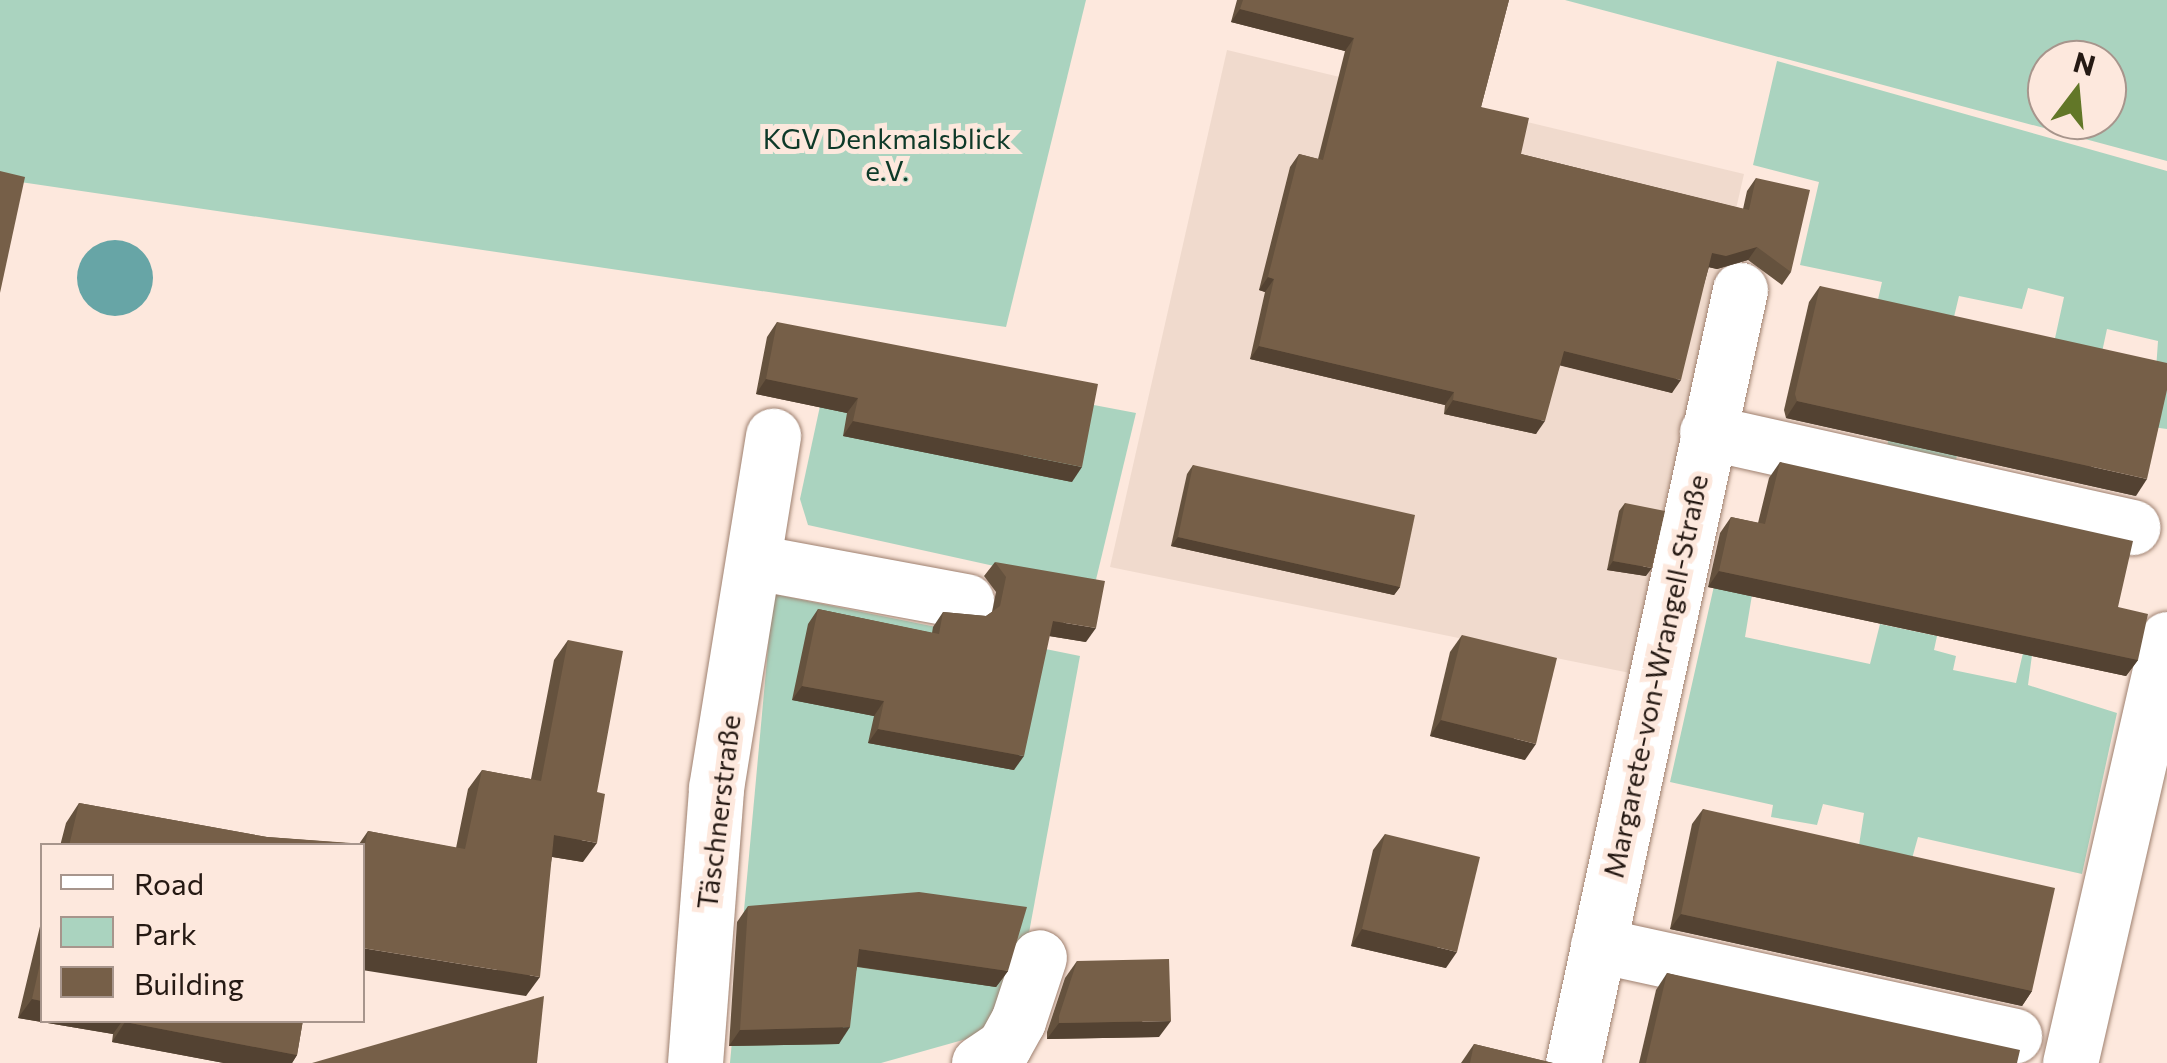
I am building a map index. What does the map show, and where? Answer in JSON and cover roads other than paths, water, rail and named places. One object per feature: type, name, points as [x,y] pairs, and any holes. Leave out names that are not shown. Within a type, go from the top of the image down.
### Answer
[{"type":"street","name":"Margarete-von-Wrangell-Straße","points":[[1573,1063],[1740,290]]},
{"type":"street","points":[[1707,432],[2133,527]]},
{"type":"street","name":"Täschnerstraße","points":[[695,1063],[716,788],[773,436]]},
{"type":"street","points":[[755,562],[966,601]]},
{"type":"street","points":[[2070,1063],[2167,639]]},
{"type":"street","points":[[1598,946],[2014,1036]]},
{"type":"street","points":[[979,1063],[1004,1046],[1018,1021],[1039,957]]},
{"type":"water","points":[[115,240],[142,251],[153,278],[142,305],[115,316],[88,305],[77,278],[88,251]]},
{"type":"park label","name":"KGV Denkmalsblick e.V.","points":[[887,154]]}]
